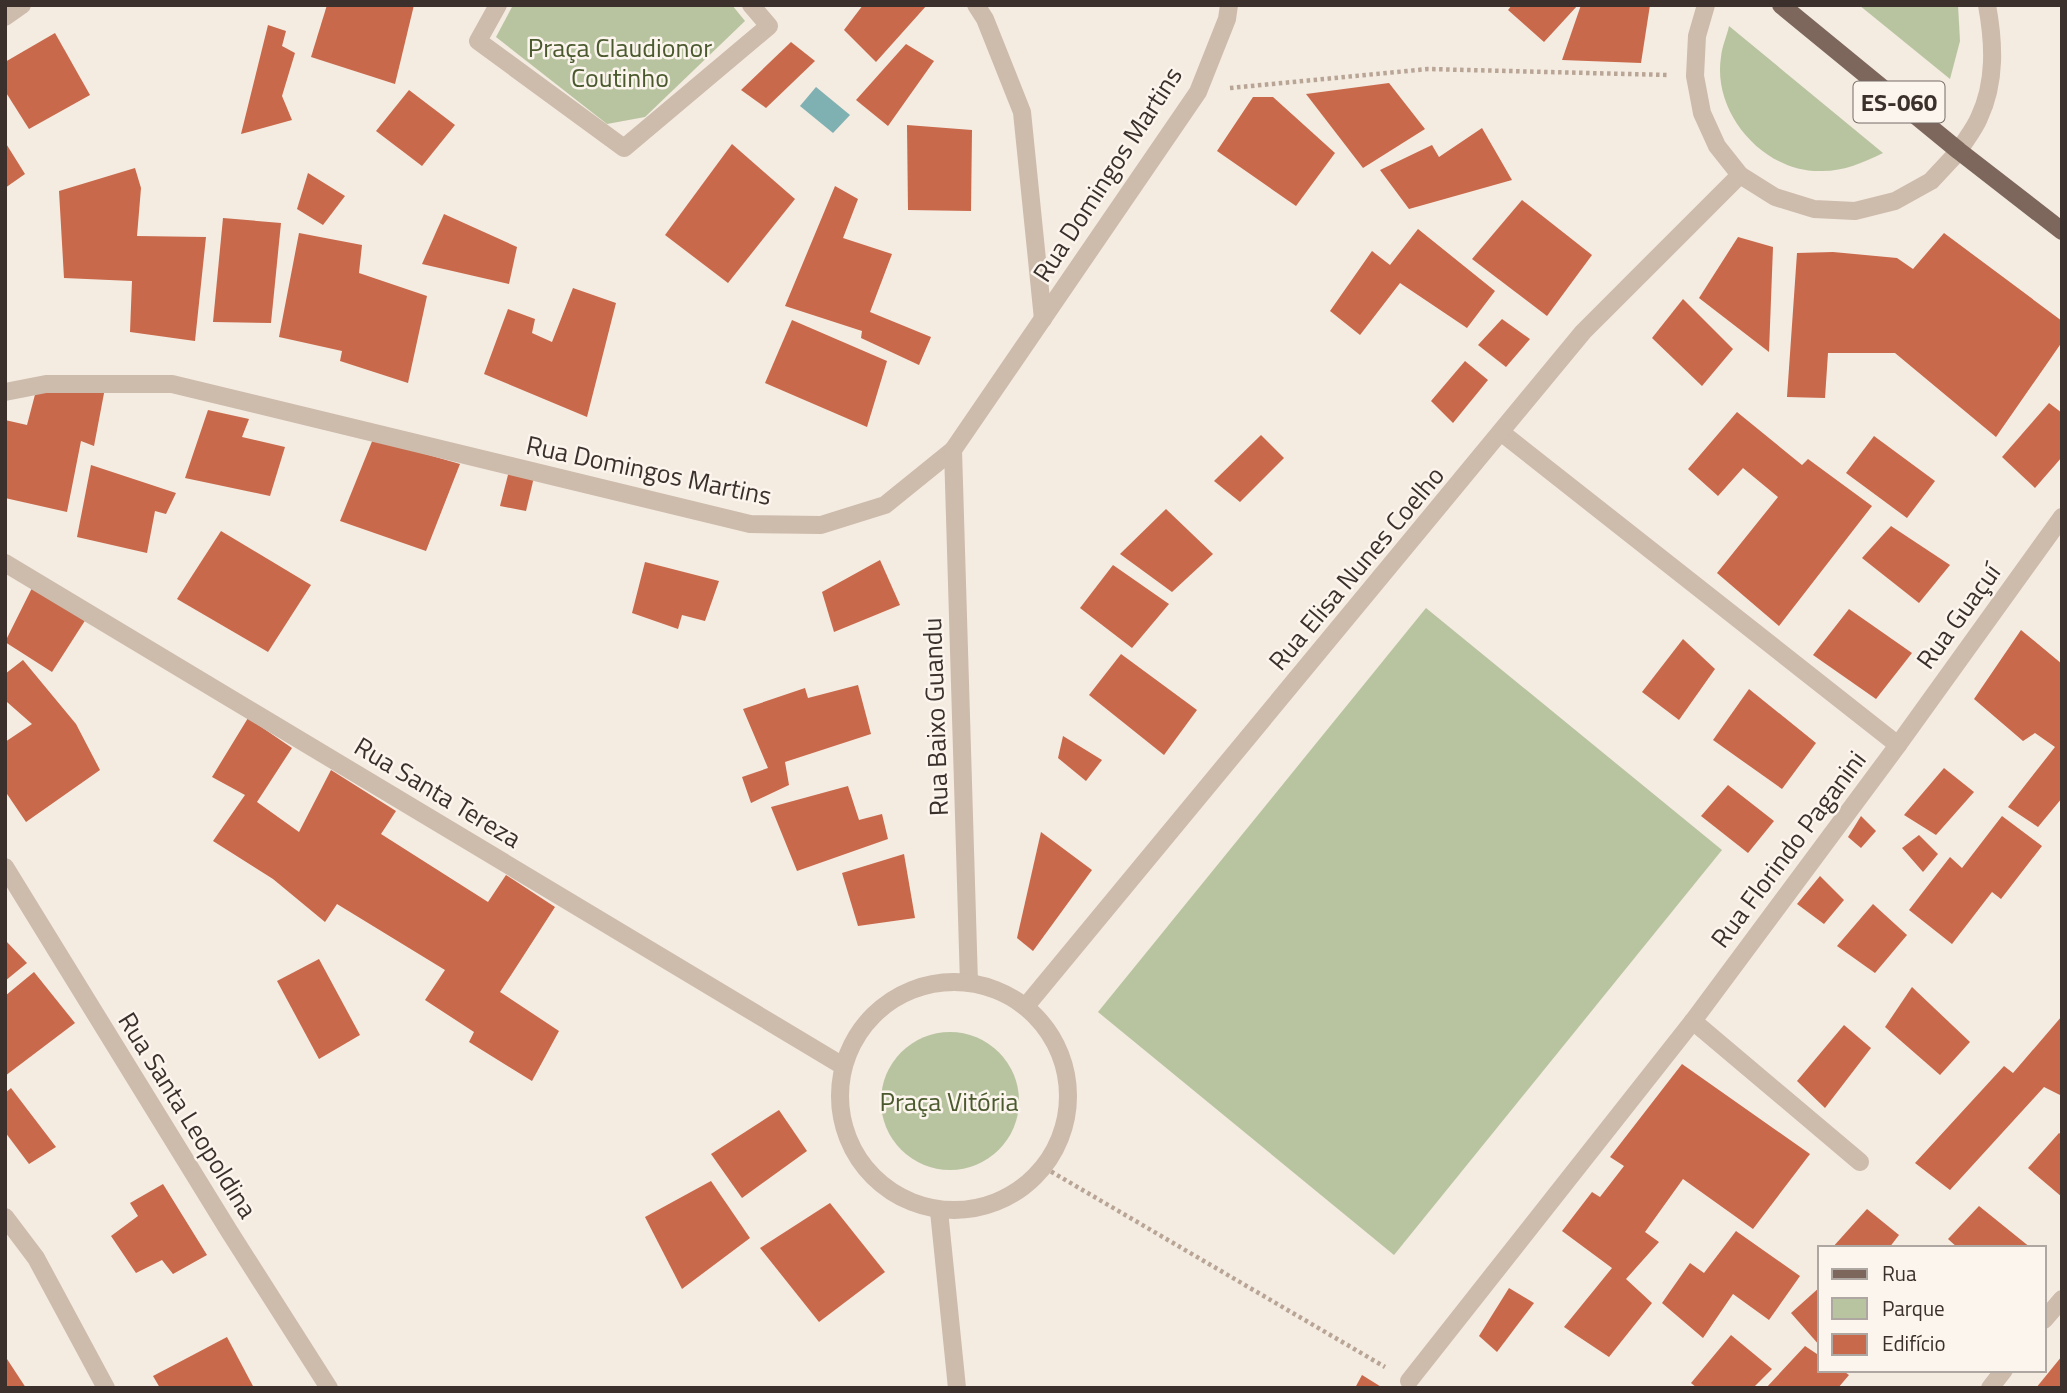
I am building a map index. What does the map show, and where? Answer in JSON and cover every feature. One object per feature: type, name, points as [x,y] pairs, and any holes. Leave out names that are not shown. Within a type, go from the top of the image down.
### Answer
[{"type":"main road","name":"ES-060","points":[[1781,5],[1959,151],[2062,231]]},
{"type":"street","points":[[5,17],[22,5]]},
{"type":"street","points":[[498,5],[478,41],[624,148],[769,26],[751,5]]},
{"type":"street","points":[[976,5],[985,19],[1022,112],[1043,319]]},
{"type":"street","name":"Rua Domingos Martins","points":[[5,393],[46,384],[172,384],[750,524],[821,525],[885,505],[953,450],[1198,92],[1227,19],[1229,5]]},
{"type":"street","points":[[1706,5],[1697,36],[1695,76],[1702,113],[1717,146],[1740,175],[1775,197],[1814,209],[1855,211],[1895,201],[1931,181],[1959,151],[1979,117],[1991,79],[1994,40],[1987,5]]},
{"type":"street","name":"Rua Elisa Nunes Coelho","points":[[1026,1006],[1583,332],[1740,175]]},
{"type":"street","name":"Rua Florindo Paganini","points":[[1409,1381],[1693,1021],[1898,745],[1502,433]]},
{"type":"street","name":"Rua Baixo Guandu","points":[[953,450],[969,983]]},
{"type":"street","name":"Rua Guaçuí","points":[[1898,745],[2062,517]]},
{"type":"street","name":"Rua Santa Tereza","points":[[5,563],[843,1066]]},
{"type":"street","name":"Rua Santa Leopoldina","points":[[5,867],[329,1388]]},
{"type":"street","points":[[956,980],[986,986],[1007,994],[1026,1006],[1050,1033],[1065,1066],[1069,1101],[1062,1136],[1045,1168],[1015,1195],[979,1210],[939,1211],[901,1200],[870,1176],[849,1143],[839,1105],[843,1066],[859,1033],[883,1006],[915,988],[956,980]]},
{"type":"street","points":[[1693,1021],[1860,1162]]},
{"type":"street","points":[[939,1211],[957,1388]]},
{"type":"street","points":[[5,1217],[36,1258],[106,1388]]},
{"type":"street","points":[[2046,1318],[2062,1298]]},
{"type":"street","points":[[1990,1388],[2002,1372]]},
{"type":"path","points":[[1198,92],[1428,69],[1695,76]]},
{"type":"path","points":[[1045,1168],[1409,1381]]},
{"type":"green space","name":"Praça Claudionor Coutinho","points":[[513,5],[732,5],[745,21],[645,117],[607,124],[496,37]]},
{"type":"green space","points":[[1859,5],[1958,5],[1960,41],[1950,79]]},
{"type":"green space","points":[[1729,26],[1883,153],[1846,168],[1822,171],[1801,169],[1780,162],[1762,151],[1746,136],[1725,99],[1720,78],[1721,57]]},
{"type":"green space","points":[[1426,608],[1722,850],[1394,1255],[1098,1012]]},
{"type":"green space","name":"Praça Vitória","points":[[950,1032],[976,1037],[999,1052],[1014,1075],[1019,1101],[1014,1127],[999,1150],[976,1165],[950,1170],[924,1165],[901,1150],[886,1127],[881,1101],[886,1075],[901,1052],[924,1037]]},
{"type":"water","points":[[816,87],[850,115],[833,133],[800,106]]},
{"type":"building","points":[[327,5],[414,5],[395,84],[311,57]]},
{"type":"building","points":[[863,5],[927,5],[876,62],[844,30]]},
{"type":"building","points":[[1512,5],[1578,5],[1544,42],[1508,10]]},
{"type":"building","points":[[1581,5],[1650,5],[1641,63],[1562,60]]},
{"type":"building","points":[[268,25],[286,31],[282,46],[295,53],[282,96],[292,120],[241,134]]},
{"type":"building","points":[[55,33],[90,95],[29,129],[5,91],[5,62]]},
{"type":"building","points":[[791,42],[815,61],[766,108],[741,90]]},
{"type":"building","points":[[906,44],[934,61],[888,126],[856,100]]},
{"type":"building","points":[[1389,83],[1425,129],[1363,168],[1306,94]]},
{"type":"building","points":[[409,90],[455,125],[422,166],[376,131]]},
{"type":"building","points":[[1253,97],[1273,97],[1335,153],[1296,206],[1217,151]]},
{"type":"building","points":[[907,125],[972,130],[971,211],[908,210]]},
{"type":"building","points":[[1482,128],[1512,180],[1409,209],[1380,170],[1432,145],[1439,157]]},
{"type":"building","points":[[5,142],[25,174],[5,188]]},
{"type":"building","points":[[732,144],[795,199],[728,283],[665,235]]},
{"type":"building","points":[[135,168],[141,188],[137,236],[206,237],[195,341],[130,332],[132,281],[64,278],[59,191]]},
{"type":"building","points":[[308,173],[345,196],[323,225],[297,209]]},
{"type":"building","points":[[835,186],[858,199],[843,238],[892,254],[870,312],[931,337],[919,365],[861,338],[862,331],[785,306]]},
{"type":"building","points":[[1522,200],[1592,255],[1547,316],[1472,259]]},
{"type":"building","points":[[444,214],[517,247],[509,284],[422,264]]},
{"type":"building","points":[[223,218],[281,223],[271,323],[213,322]]},
{"type":"building","points":[[1418,229],[1495,291],[1467,328],[1400,283],[1360,335],[1330,311],[1372,251],[1390,265]]},
{"type":"building","points":[[299,233],[362,245],[359,273],[427,296],[408,383],[340,361],[342,351],[279,337]]},
{"type":"building","points":[[1944,233],[2062,321],[2062,342],[1996,437],[1895,353],[1828,353],[1825,398],[1787,397],[1797,253],[1833,252],[1897,258],[1913,269]]},
{"type":"building","points":[[1738,237],[1773,247],[1769,352],[1699,298]]},
{"type":"building","points":[[573,288],[616,303],[587,417],[484,374],[508,309],[535,319],[532,333],[552,342]]},
{"type":"building","points":[[1683,299],[1733,349],[1702,386],[1652,338]]},
{"type":"building","points":[[1502,319],[1530,339],[1506,367],[1478,345]]},
{"type":"building","points":[[792,320],[887,361],[867,427],[765,383]]},
{"type":"building","points":[[1465,361],[1488,380],[1453,423],[1431,401]]},
{"type":"building","points":[[37,387],[105,388],[94,446],[81,441],[67,512],[5,498],[5,420],[27,425]]},
{"type":"building","points":[[2049,403],[2062,413],[2062,457],[2035,488],[2002,457]]},
{"type":"building","points":[[208,410],[249,419],[242,437],[285,447],[270,496],[185,478]]},
{"type":"building","points":[[1737,412],[1802,465],[1808,459],[1872,506],[1779,626],[1717,573],[1778,497],[1743,468],[1718,496],[1688,469]]},
{"type":"building","points":[[1261,435],[1284,458],[1240,502],[1214,481]]},
{"type":"building","points":[[1874,436],[1935,481],[1907,518],[1846,473]]},
{"type":"building","points":[[373,439],[460,464],[426,551],[340,521]]},
{"type":"building","points":[[91,465],[176,493],[166,514],[155,511],[147,553],[77,537]]},
{"type":"building","points":[[509,471],[534,477],[526,511],[500,506]]},
{"type":"building","points":[[1166,509],[1213,554],[1172,592],[1120,554]]},
{"type":"building","points":[[1891,526],[1950,565],[1919,603],[1862,558]]},
{"type":"building","points":[[221,531],[311,585],[268,652],[177,599]]},
{"type":"building","points":[[880,560],[900,605],[834,632],[822,592]]},
{"type":"building","points":[[645,562],[719,581],[705,621],[682,615],[678,629],[632,613]]},
{"type":"building","points":[[1113,565],[1169,604],[1132,648],[1080,608]]},
{"type":"building","points":[[33,586],[86,619],[52,672],[5,642]]},
{"type":"building","points":[[1849,609],[1912,653],[1876,699],[1813,655]]},
{"type":"building","points":[[2021,630],[2062,664],[2062,798],[2038,827],[2008,807],[2055,747],[2035,733],[2023,741],[1974,699]]},
{"type":"building","points":[[1683,639],[1715,669],[1679,720],[1642,692]]},
{"type":"building","points":[[1121,654],[1197,710],[1164,755],[1089,695]]},
{"type":"building","points":[[23,660],[76,724],[100,770],[26,822],[5,791],[5,742],[32,724],[5,703],[5,674]]},
{"type":"building","points":[[858,685],[871,734],[785,762],[789,785],[751,803],[742,777],[768,768],[743,709],[805,688],[808,698]]},
{"type":"building","points":[[1749,689],[1816,743],[1782,789],[1713,740]]},
{"type":"building","points":[[248,718],[292,748],[257,802],[299,832],[331,770],[396,811],[381,834],[488,902],[506,875],[555,907],[500,992],[559,1031],[532,1081],[469,1042],[474,1032],[425,1000],[445,970],[337,904],[325,922],[273,879],[213,841],[245,795],[212,777]]},
{"type":"building","points":[[1063,736],[1102,760],[1086,781],[1058,758]]},
{"type":"building","points":[[1944,768],[1974,792],[1936,835],[1904,815]]},
{"type":"building","points":[[1728,785],[1774,821],[1748,853],[1701,816]]},
{"type":"building","points":[[848,786],[859,820],[882,814],[888,839],[797,871],[771,807]]},
{"type":"building","points":[[1861,816],[1876,831],[1861,848],[1848,837]]},
{"type":"building","points":[[2002,816],[2042,846],[2001,899],[1992,892],[1952,944],[1909,910],[1950,857],[1962,868]]},
{"type":"building","points":[[1041,832],[1092,870],[1033,951],[1017,938]]},
{"type":"building","points":[[1919,835],[1938,854],[1923,872],[1902,848]]},
{"type":"building","points":[[904,854],[915,918],[858,926],[842,873]]},
{"type":"building","points":[[1820,876],[1844,900],[1824,924],[1797,904]]},
{"type":"building","points":[[1873,904],[1907,935],[1875,973],[1837,946]]},
{"type":"building","points":[[5,940],[27,963],[5,981]]},
{"type":"building","points":[[319,959],[360,1035],[319,1059],[277,981]]},
{"type":"building","points":[[34,972],[75,1023],[5,1076],[5,996]]},
{"type":"building","points":[[1912,987],[1970,1042],[1940,1075],[1885,1027]]},
{"type":"building","points":[[2062,1016],[2062,1096],[2044,1087],[1950,1190],[1915,1163],[2004,1066],[2013,1073]]},
{"type":"building","points":[[1844,1025],[1871,1048],[1825,1108],[1797,1081]]},
{"type":"building","points":[[1682,1064],[1810,1154],[1753,1229],[1683,1179],[1645,1232],[1659,1242],[1626,1279],[1652,1303],[1609,1357],[1564,1327],[1612,1268],[1562,1231],[1592,1192],[1600,1197],[1624,1166],[1610,1157]]},
{"type":"building","points":[[11,1088],[56,1147],[29,1164],[5,1132],[5,1093]]},
{"type":"building","points":[[779,1110],[807,1151],[742,1198],[711,1154]]},
{"type":"building","points":[[2059,1133],[2062,1135],[2062,1197],[2028,1168]]},
{"type":"building","points":[[711,1181],[750,1238],[682,1289],[645,1217]]},
{"type":"building","points":[[163,1184],[207,1255],[173,1274],[162,1260],[136,1273],[111,1236],[138,1216],[130,1203]]},
{"type":"building","points":[[830,1203],[885,1272],[819,1322],[760,1248]]},
{"type":"building","points":[[1979,1206],[2029,1246],[1956,1246],[1948,1239]]},
{"type":"building","points":[[1867,1209],[1899,1235],[1891,1246],[1834,1246]]},
{"type":"building","points":[[1736,1231],[1800,1276],[1769,1320],[1733,1294],[1703,1338],[1662,1303],[1690,1263],[1704,1273]]},
{"type":"building","points":[[1509,1288],[1534,1303],[1497,1352],[1479,1336]]},
{"type":"building","points":[[1818,1289],[1818,1344],[1791,1313]]},
{"type":"building","points":[[1731,1335],[1772,1369],[1753,1388],[1697,1388],[1691,1383]]},
{"type":"building","points":[[227,1337],[254,1388],[160,1388],[153,1376]]},
{"type":"building","points":[[1805,1346],[1818,1355],[1818,1372],[1845,1372],[1849,1375],[1838,1388],[1766,1388]]},
{"type":"building","points":[[5,1356],[26,1388],[5,1388]]},
{"type":"building","points":[[2062,1356],[2062,1388],[2036,1388]]},
{"type":"building","points":[[1362,1375],[1383,1388],[1355,1388]]}]
